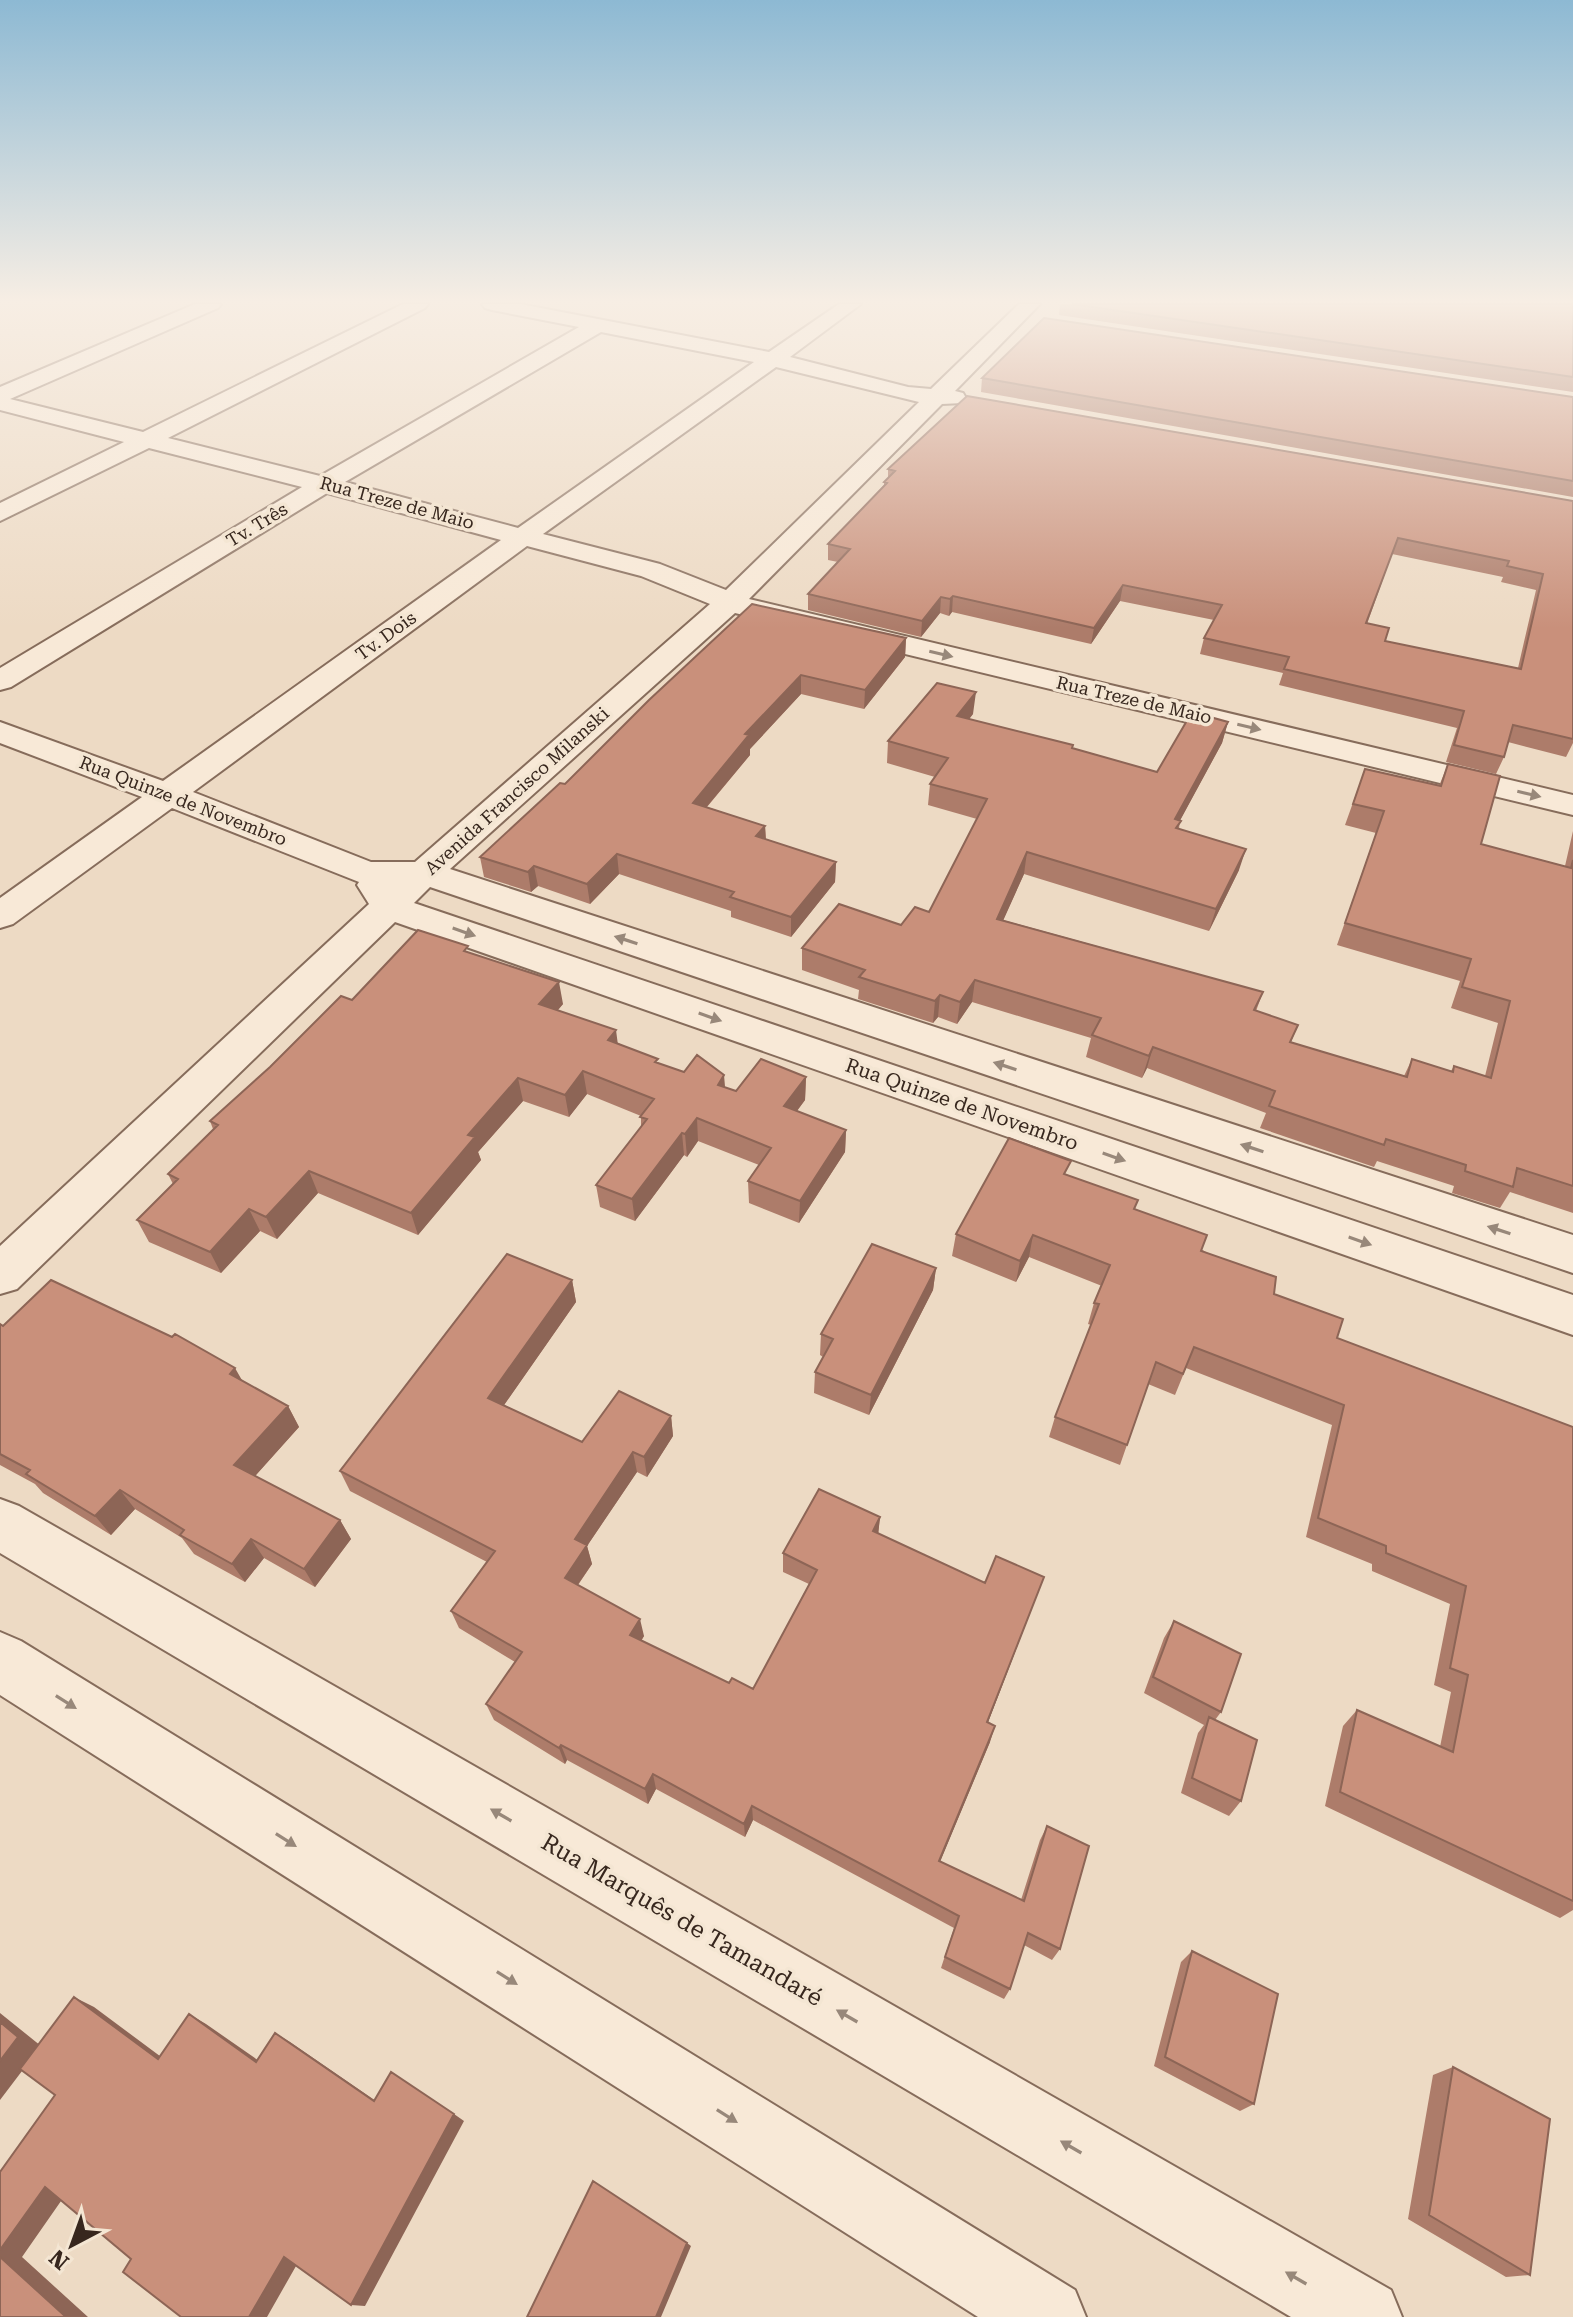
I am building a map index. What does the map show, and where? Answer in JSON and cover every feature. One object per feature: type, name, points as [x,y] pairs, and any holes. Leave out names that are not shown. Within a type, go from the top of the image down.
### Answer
[{"type":"street","name":"Rua Treze de Maio","points":[[35,412],[326,483],[699,586],[1527,764]]},
{"type":"street","points":[[0,513],[203,412]]},
{"type":"street","name":"Tv. Três","points":[[0,681],[448,412]]},
{"type":"street","name":"Tv. Dois","points":[[0,916],[522,537],[700,412]]},
{"type":"street","name":"Avenida Francisco Milanski","points":[[0,1275],[424,873],[738,595],[912,412]]},
{"type":"street","name":"Rua Treze de Maio","points":[[738,595],[1573,805]]},
{"type":"street","name":"Rua Quinze de Novembro","points":[[0,732],[366,873],[424,873],[1573,1254]]},
{"type":"street","points":[[366,873],[390,907]]},
{"type":"street","name":"Rua Quinze de Novembro","points":[[390,907],[1573,1315]]},
{"type":"street","name":"Rua Marquês de Tamandaré","points":[[0,1524],[1364,2317]]},
{"type":"street","points":[[0,1661],[1048,2317]]},
{"type":"building","points":[[950,412],[1060,412],[1573,501],[1573,739],[1513,725],[1504,757],[1454,745],[1464,711],[1284,669],[1289,657],[1204,638],[1222,605],[1123,585],[1094,628],[953,596],[950,599],[941,597],[922,621],[808,594],[850,549],[828,544],[895,471],[888,469]],"holes":[[[1398,538],[1509,561],[1507,566],[1543,574],[1521,669],[1385,641],[1389,628],[1366,623]]]},
{"type":"building","points":[[1178,412],[1573,412],[1573,481]]},
{"type":"building","points":[[752,604],[906,638],[865,690],[801,675],[745,734],[749,735],[693,803],[765,826],[756,836],[836,862],[791,917],[730,897],[734,892],[617,854],[587,884],[534,866],[528,872],[480,857],[560,783],[565,784]]},
{"type":"building","points":[[937,683],[976,692],[957,716],[1073,745],[1072,748],[1157,772],[1192,712],[1228,722],[1175,819],[1181,821],[1176,828],[1246,849],[1216,909],[1027,852],[997,919],[1263,992],[1254,1010],[1298,1025],[1290,1042],[1407,1077],[1412,1059],[1453,1072],[1454,1066],[1491,1078],[1510,1001],[1462,987],[1471,959],[1345,923],[1384,811],[1353,804],[1365,769],[1441,786],[1448,764],[1500,776],[1481,844],[1571,868],[1573,860],[1573,1186],[1517,1168],[1513,1187],[1465,1171],[1466,1165],[1386,1139],[1384,1145],[1269,1106],[1275,1091],[1153,1047],[1149,1056],[1092,1035],[1101,1018],[975,980],[960,1002],[940,995],[935,1001],[859,977],[865,970],[802,948],[839,904],[901,925],[915,907],[929,912],[987,799],[930,784],[948,758],[888,741]]},
{"type":"building","points":[[418,930],[468,946],[464,951],[559,982],[539,1004],[616,1030],[608,1040],[658,1059],[655,1062],[684,1072],[697,1055],[724,1075],[718,1085],[736,1091],[761,1059],[806,1077],[784,1106],[846,1130],[800,1201],[748,1181],[771,1148],[697,1118],[632,1199],[596,1185],[647,1119],[640,1117],[654,1099],[583,1071],[565,1095],[518,1078],[468,1135],[475,1137],[411,1213],[309,1171],[266,1217],[249,1209],[210,1252],[137,1220],[178,1179],[168,1174],[218,1125],[210,1121],[341,996],[352,1000]]},
{"type":"building","points":[[1009,1138],[1071,1161],[1064,1174],[1138,1200],[1134,1209],[1207,1235],[1201,1251],[1276,1277],[1274,1294],[1343,1319],[1337,1338],[1573,1427],[1573,1901],[1340,1792],[1357,1710],[1453,1752],[1468,1675],[1450,1668],[1466,1586],[1386,1553],[1386,1546],[1318,1518],[1344,1405],[1194,1347],[1183,1374],[1156,1362],[1127,1445],[1055,1417],[1099,1304],[1094,1303],[1110,1265],[1033,1235],[1020,1261],[956,1234]]},
{"type":"building","points":[[872,1244],[936,1268],[871,1395],[815,1372],[833,1339],[821,1334]]},
{"type":"building","points":[[507,1254],[572,1280],[488,1398],[582,1442],[619,1391],[671,1416],[644,1457],[633,1452],[575,1539],[587,1545],[565,1578],[640,1619],[630,1635],[729,1683],[732,1678],[753,1689],[817,1570],[783,1553],[819,1489],[880,1517],[873,1531],[985,1583],[996,1556],[1044,1577],[987,1722],[995,1726],[939,1861],[1024,1901],[1047,1826],[1089,1846],[1060,1949],[1028,1933],[1010,1989],[945,1957],[959,1916],[752,1806],[744,1824],[653,1774],[645,1789],[561,1745],[559,1748],[486,1704],[522,1652],[451,1611],[495,1551],[340,1471]]},
{"type":"building","points":[[51,1280],[172,1337],[175,1334],[235,1368],[230,1374],[288,1406],[234,1465],[340,1520],[304,1569],[251,1539],[232,1564],[180,1535],[184,1530],[120,1490],[95,1516],[26,1474],[30,1470],[0,1454],[0,1324],[3,1326]]},
{"type":"building","points":[[1174,1621],[1241,1654],[1221,1712],[1153,1677]]},
{"type":"building","points":[[1209,1717],[1257,1740],[1241,1801],[1192,1778]]},
{"type":"building","points":[[1192,1951],[1278,1994],[1254,2104],[1165,2057]]},
{"type":"building","points":[[74,1997],[158,2059],[189,2014],[256,2062],[275,2033],[374,2101],[391,2072],[454,2114],[351,2305],[284,2257],[249,2317],[181,2317],[123,2272],[131,2259],[45,2187],[0,2250],[0,2172],[55,2095],[20,2069]]},
{"type":"building","points":[[0,2022],[18,2037],[0,2061]]},
{"type":"building","points":[[1453,2067],[1550,2119],[1530,2275],[1429,2215]]},
{"type":"building","points":[[593,2181],[687,2243],[656,2317],[527,2317]]},
{"type":"building","points":[[0,2257],[66,2317],[0,2317]]}]
